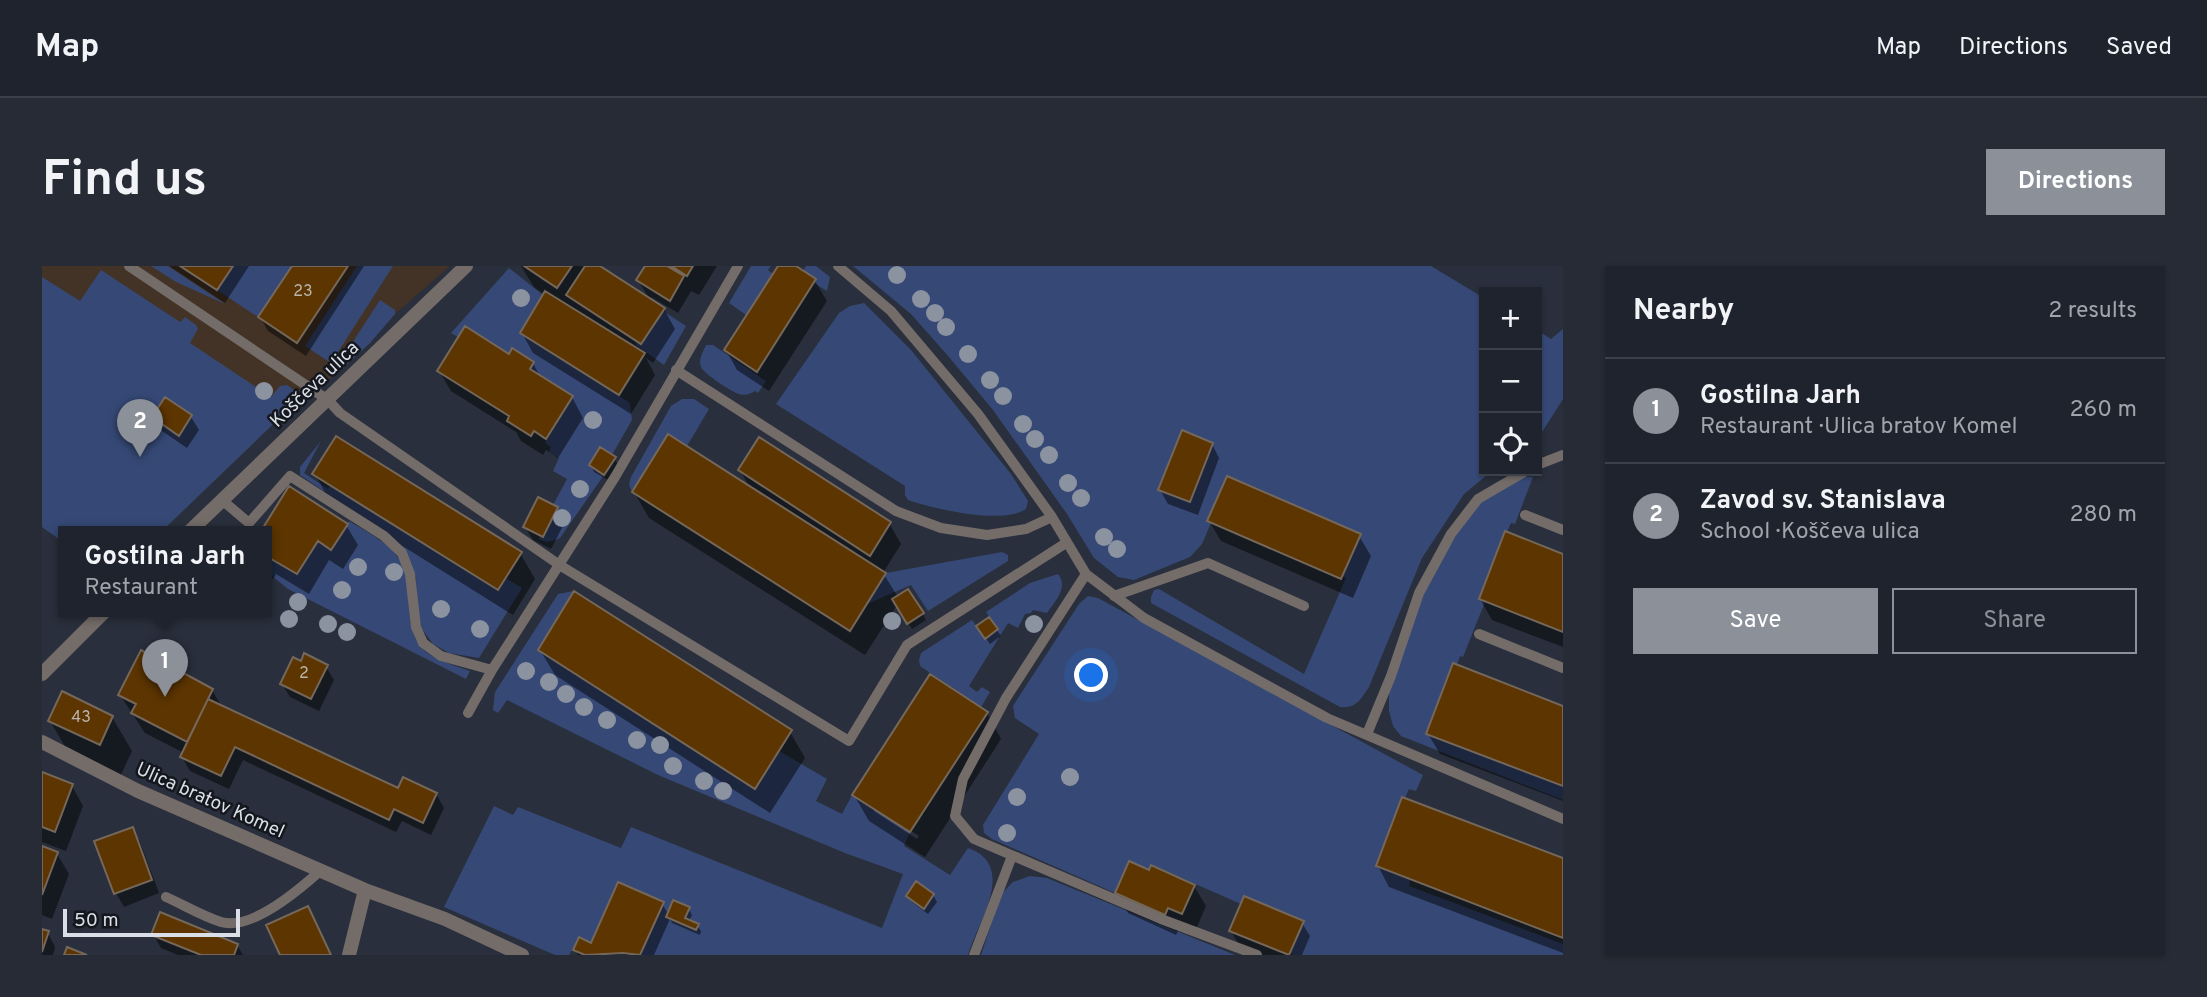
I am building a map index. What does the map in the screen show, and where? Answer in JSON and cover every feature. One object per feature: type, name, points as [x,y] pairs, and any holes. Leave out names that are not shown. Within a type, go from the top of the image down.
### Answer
[{"type":"street","name":"Koščeva ulica","points":[[195,526],[466,266]]},
{"type":"street","points":[[42,674],[99,617]]},
{"type":"street","name":"Ulica bratov Komel","points":[[42,742],[138,791],[365,890],[445,919],[522,955]]},
{"type":"street","points":[[349,955],[365,890]]},
{"type":"lane","points":[[129,266],[328,400],[340,413],[561,566],[849,741],[906,645],[1066,543]]},
{"type":"lane","points":[[468,713],[492,670],[561,566],[615,477],[738,266]]},
{"type":"lane","points":[[838,266],[891,311],[970,403],[1052,517],[1086,574],[1114,596],[1144,618],[1326,718],[1563,819]]},
{"type":"lane","points":[[676,370],[896,511],[941,528],[987,535],[1026,529],[1052,517]]},
{"type":"lane","points":[[1542,463],[1563,455]]},
{"type":"lane","points":[[222,500],[249,523],[290,476],[384,536],[402,553],[410,574],[415,627],[423,643],[441,656],[492,670]]},
{"type":"lane","points":[[1367,734],[1391,676],[1419,593],[1451,534],[1478,499],[1517,476]]},
{"type":"lane","points":[[1525,515],[1563,530]]},
{"type":"lane","points":[[1114,596],[1208,563],[1304,606]]},
{"type":"lane","points":[[1086,574],[1006,698],[962,779],[955,816],[974,839],[1161,919],[1256,955]]},
{"type":"lane","points":[[1479,634],[1563,668]]},
{"type":"lane","points":[[974,955],[1012,856]]},
{"type":"lane","points":[[166,897],[223,922],[238,922],[273,909],[320,871]]},
{"type":"shaded area","points":[[42,266],[450,266],[395,314],[370,343],[340,371],[289,409],[167,526],[58,526],[58,538],[42,527]]},
{"type":"shaded area","points":[[151,266],[168,266],[225,304],[176,282]]},
{"type":"shaded area","points":[[233,266],[292,266],[258,317],[217,290]]},
{"type":"shaded area","points":[[357,266],[393,266],[331,363],[305,346]]},
{"type":"shaded area","points":[[751,266],[771,266],[768,270],[773,274],[746,315],[729,303]]},
{"type":"shaded area","points":[[806,266],[816,266],[830,277],[827,291],[814,283],[816,279],[803,271]]},
{"type":"shaded area","points":[[853,266],[1431,266],[1479,295],[1479,476],[1486,476],[1464,494],[1422,558],[1369,687],[1354,705],[1340,707],[1151,603],[1151,597],[1154,590],[1159,589],[1304,674],[1346,578],[1343,576],[1360,535],[1211,523],[1202,544],[1190,557],[1134,580],[1118,577],[1094,558],[1067,514],[993,410],[911,314]]},
{"type":"shaded area","points":[[509,268],[543,295],[520,333],[630,403],[632,420],[612,455],[600,447],[589,465],[604,475],[560,538],[552,541],[539,539],[558,508],[553,505],[567,479],[553,471],[559,458],[549,452],[551,447],[545,443],[573,396],[530,369],[534,362],[512,349],[509,354],[466,327],[458,337],[451,333]]},
{"type":"shaded area","points":[[101,270],[180,322],[185,317],[196,325],[198,329],[190,343],[271,397],[280,386],[287,385],[294,390],[295,395],[289,409],[167,526],[58,526],[58,538],[42,527],[42,277],[80,301]]},
{"type":"shaded area","points":[[380,300],[395,310],[395,314],[370,343],[340,371],[336,368]]},
{"type":"shaded area","points":[[864,303],[911,350],[1011,474],[1028,501],[1026,509],[1015,514],[985,516],[908,500],[905,486],[776,404],[839,313],[850,306]]},
{"type":"shaded area","points":[[663,311],[686,326],[664,365],[636,345],[637,341],[641,344]]},
{"type":"shaded area","points":[[1563,329],[1563,399],[1542,432],[1542,333],[1551,339]]},
{"type":"shaded area","points":[[706,345],[713,345],[766,381],[758,393],[755,391],[739,394],[707,374],[700,361]]},
{"type":"shaded area","points":[[682,399],[694,399],[709,409],[687,446],[668,435],[632,492],[629,485],[631,477],[671,406]]},
{"type":"shaded area","points":[[321,441],[304,473],[328,489],[330,485],[498,590],[506,578],[522,588],[479,658],[449,653],[433,644],[422,629],[417,610],[416,578],[388,534],[300,475],[300,467]]},
{"type":"shaded area","points":[[1521,477],[1533,477],[1515,524],[1511,523],[1507,532],[1504,532],[1479,599],[1485,602],[1463,657],[1460,656],[1457,665],[1452,664],[1426,734],[1563,786],[1563,800],[1401,736],[1393,726],[1389,711],[1389,691],[1429,577],[1475,506]]},
{"type":"shaded area","points":[[349,521],[392,551],[402,564],[412,626],[420,646],[438,659],[470,671],[466,679],[288,589],[272,576],[272,559],[297,574],[318,541],[332,550]]},
{"type":"shaded area","points":[[1002,552],[1008,555],[1008,561],[928,611],[911,585],[867,604],[886,573]]},
{"type":"shaded area","points":[[1058,574],[1061,589],[1047,613],[1033,610],[1025,614],[1018,628],[1008,623],[969,686],[977,692],[982,687],[990,692],[981,707],[920,666],[921,653],[972,620],[985,638],[998,629],[986,612],[1030,583]]},
{"type":"shaded area","points":[[574,591],[538,650],[754,788],[779,751],[827,779],[816,801],[842,814],[852,795],[910,832],[904,846],[950,875],[968,848],[983,856],[993,881],[986,911],[968,955],[640,955],[663,903],[591,943],[579,938],[569,955],[555,955],[444,907],[494,806],[513,815],[518,807],[621,848],[631,827],[882,928],[903,874],[845,853],[658,775],[507,700],[498,713],[493,710],[495,692],[558,594]]},
{"type":"shaded area","points":[[1088,596],[1098,598],[1423,775],[1416,791],[1409,789],[1405,798],[1402,797],[1376,867],[1410,880],[1409,886],[1563,944],[1563,955],[1295,955],[1290,953],[1303,921],[1245,896],[1241,904],[1152,865],[1149,870],[1129,861],[1115,893],[992,839],[984,833],[983,825],[1039,734],[1015,718],[1013,706],[1079,604]]},
{"type":"shaded area","points":[[1030,876],[1047,878],[1235,955],[981,955],[1001,894],[1013,882]]},
{"type":"building","points":[[180,266],[233,266],[217,290]]},
{"type":"building","points":[[292,266],[348,266],[297,343],[258,317]]},
{"type":"building","points":[[524,266],[572,266],[557,288]]},
{"type":"building","points":[[585,266],[600,266],[665,308],[641,344],[566,295]]},
{"type":"building","points":[[645,266],[667,266],[684,276],[670,301],[636,280]]},
{"type":"building","points":[[671,266],[693,266],[687,276]]},
{"type":"building","points":[[778,266],[796,266],[816,279],[757,372],[724,350]]},
{"type":"building","points":[[545,291],[645,353],[619,395],[520,333]]},
{"type":"building","points":[[465,326],[509,354],[512,348],[534,362],[530,369],[573,396],[546,439],[534,431],[531,436],[507,421],[509,416],[437,371]]},
{"type":"building","points":[[165,397],[192,415],[179,436],[152,417]]},
{"type":"building","points":[[1182,430],[1213,443],[1190,502],[1158,490]]},
{"type":"building","points":[[668,434],[886,573],[850,631],[632,492]]},
{"type":"building","points":[[336,436],[522,552],[498,590],[312,474]]},
{"type":"building","points":[[759,437],[891,522],[870,556],[738,470]]},
{"type":"building","points":[[600,447],[616,457],[604,475],[589,465]]},
{"type":"building","points":[[1227,476],[1361,534],[1341,579],[1207,521]]},
{"type":"building","points":[[289,486],[348,524],[331,550],[318,541],[297,574],[272,559],[272,526],[264,526]]},
{"type":"building","points":[[538,497],[558,507],[543,537],[523,527]]},
{"type":"building","points":[[1505,531],[1563,554],[1563,632],[1479,599]]},
{"type":"building","points":[[908,589],[924,613],[907,624],[892,599]]},
{"type":"building","points":[[574,591],[792,730],[755,789],[538,650]]},
{"type":"building","points":[[989,617],[998,629],[985,639],[976,626]]},
{"type":"building","points":[[141,650],[213,689],[187,742],[131,713],[136,704],[118,695]]},
{"type":"building","points":[[304,653],[328,665],[311,699],[280,684],[293,657],[301,661]]},
{"type":"building","points":[[1453,663],[1563,706],[1563,786],[1426,734]]},
{"type":"building","points":[[930,674],[988,712],[910,832],[852,795]]},
{"type":"building","points":[[62,691],[113,716],[100,745],[48,721]]},
{"type":"building","points":[[208,699],[398,788],[403,777],[437,793],[423,823],[394,809],[389,820],[235,747],[221,776],[180,757]]},
{"type":"building","points":[[42,772],[73,784],[55,832],[42,827]]},
{"type":"building","points":[[1402,797],[1563,858],[1563,938],[1376,866]]},
{"type":"building","points":[[133,827],[152,880],[114,894],[94,841]]},
{"type":"building","points":[[42,846],[58,852],[42,895]]},
{"type":"building","points":[[1129,861],[1149,870],[1151,865],[1195,885],[1182,914],[1168,908],[1165,915],[1115,893]]},
{"type":"building","points":[[916,881],[934,894],[924,909],[906,896]]},
{"type":"building","points":[[618,882],[664,902],[640,955],[585,955],[573,950],[579,937],[591,943]]},
{"type":"building","points":[[1244,896],[1304,921],[1289,955],[1229,931]]},
{"type":"building","points":[[673,900],[690,907],[685,918],[699,924],[696,930],[666,917]]},
{"type":"building","points":[[308,906],[331,955],[280,955],[266,925]]},
{"type":"building","points":[[160,912],[238,944],[234,955],[201,955],[151,935]]},
{"type":"building","points":[[42,929],[49,931],[42,952]]},
{"type":"building","points":[[67,947],[87,955],[64,955]]},
{"type":"place","name":"Zavod sv. Stanislava","points":[[140,457]]},
{"type":"place","name":"Gostilna Jarh","points":[[165,697]]}]
